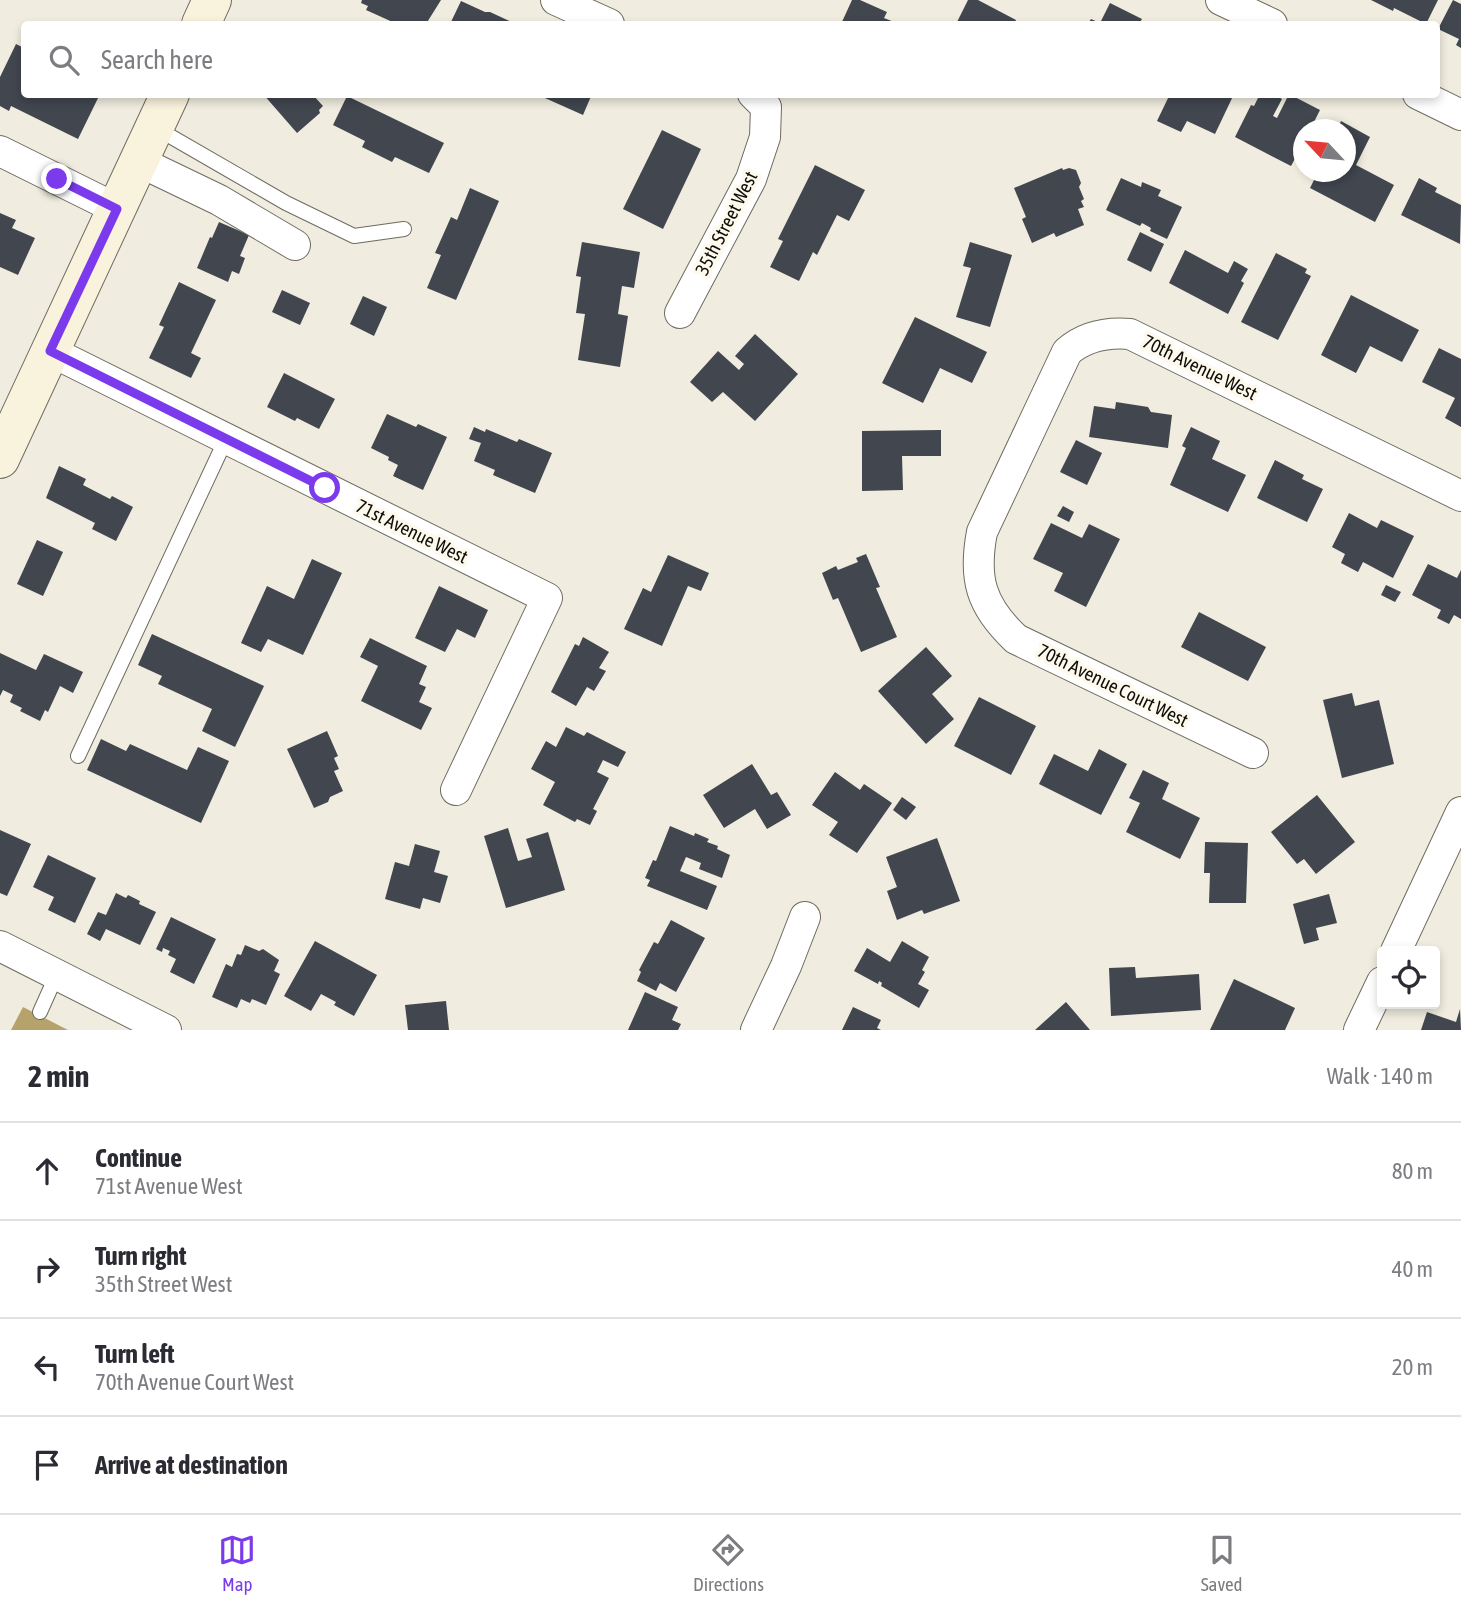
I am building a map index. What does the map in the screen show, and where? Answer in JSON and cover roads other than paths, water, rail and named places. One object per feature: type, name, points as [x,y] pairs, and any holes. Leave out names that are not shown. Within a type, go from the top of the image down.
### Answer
[{"type":"street","points":[[202,21],[212,0]]},
{"type":"street","points":[[556,0],[602,21]]},
{"type":"street","points":[[1221,0],[1266,21]]},
{"type":"street","name":"35th Street West","points":[[680,313],[751,178],[765,137],[766,107],[757,98]]},
{"type":"street","points":[[1426,98],[1461,115]]},
{"type":"street","points":[[0,459],[163,111]]},
{"type":"street","points":[[0,151],[117,209]]},
{"type":"street","points":[[139,162],[219,200],[295,245]]},
{"type":"street","name":"70th Avenue West","points":[[986,602],[979,579],[977,556],[982,532],[1067,352],[1079,342],[1097,335],[1114,332],[1130,334],[1150,342],[1461,496]]},
{"type":"street","name":"71st Avenue West","points":[[50,351],[547,598],[456,790]]},
{"type":"street","name":"70th Avenue Court West","points":[[986,602],[998,622],[1016,639],[1253,753]]},
{"type":"street","points":[[1398,946],[1461,812]]},
{"type":"street","points":[[756,1030],[805,917]]},
{"type":"street","points":[[0,946],[166,1030]]},
{"type":"street","points":[[1359,1030],[1377,992]]},
{"type":"lane","points":[[163,111],[286,203],[354,236],[404,229]]},
{"type":"lane","points":[[78,756],[226,439]]},
{"type":"lane","points":[[40,1012],[57,974]]}]
